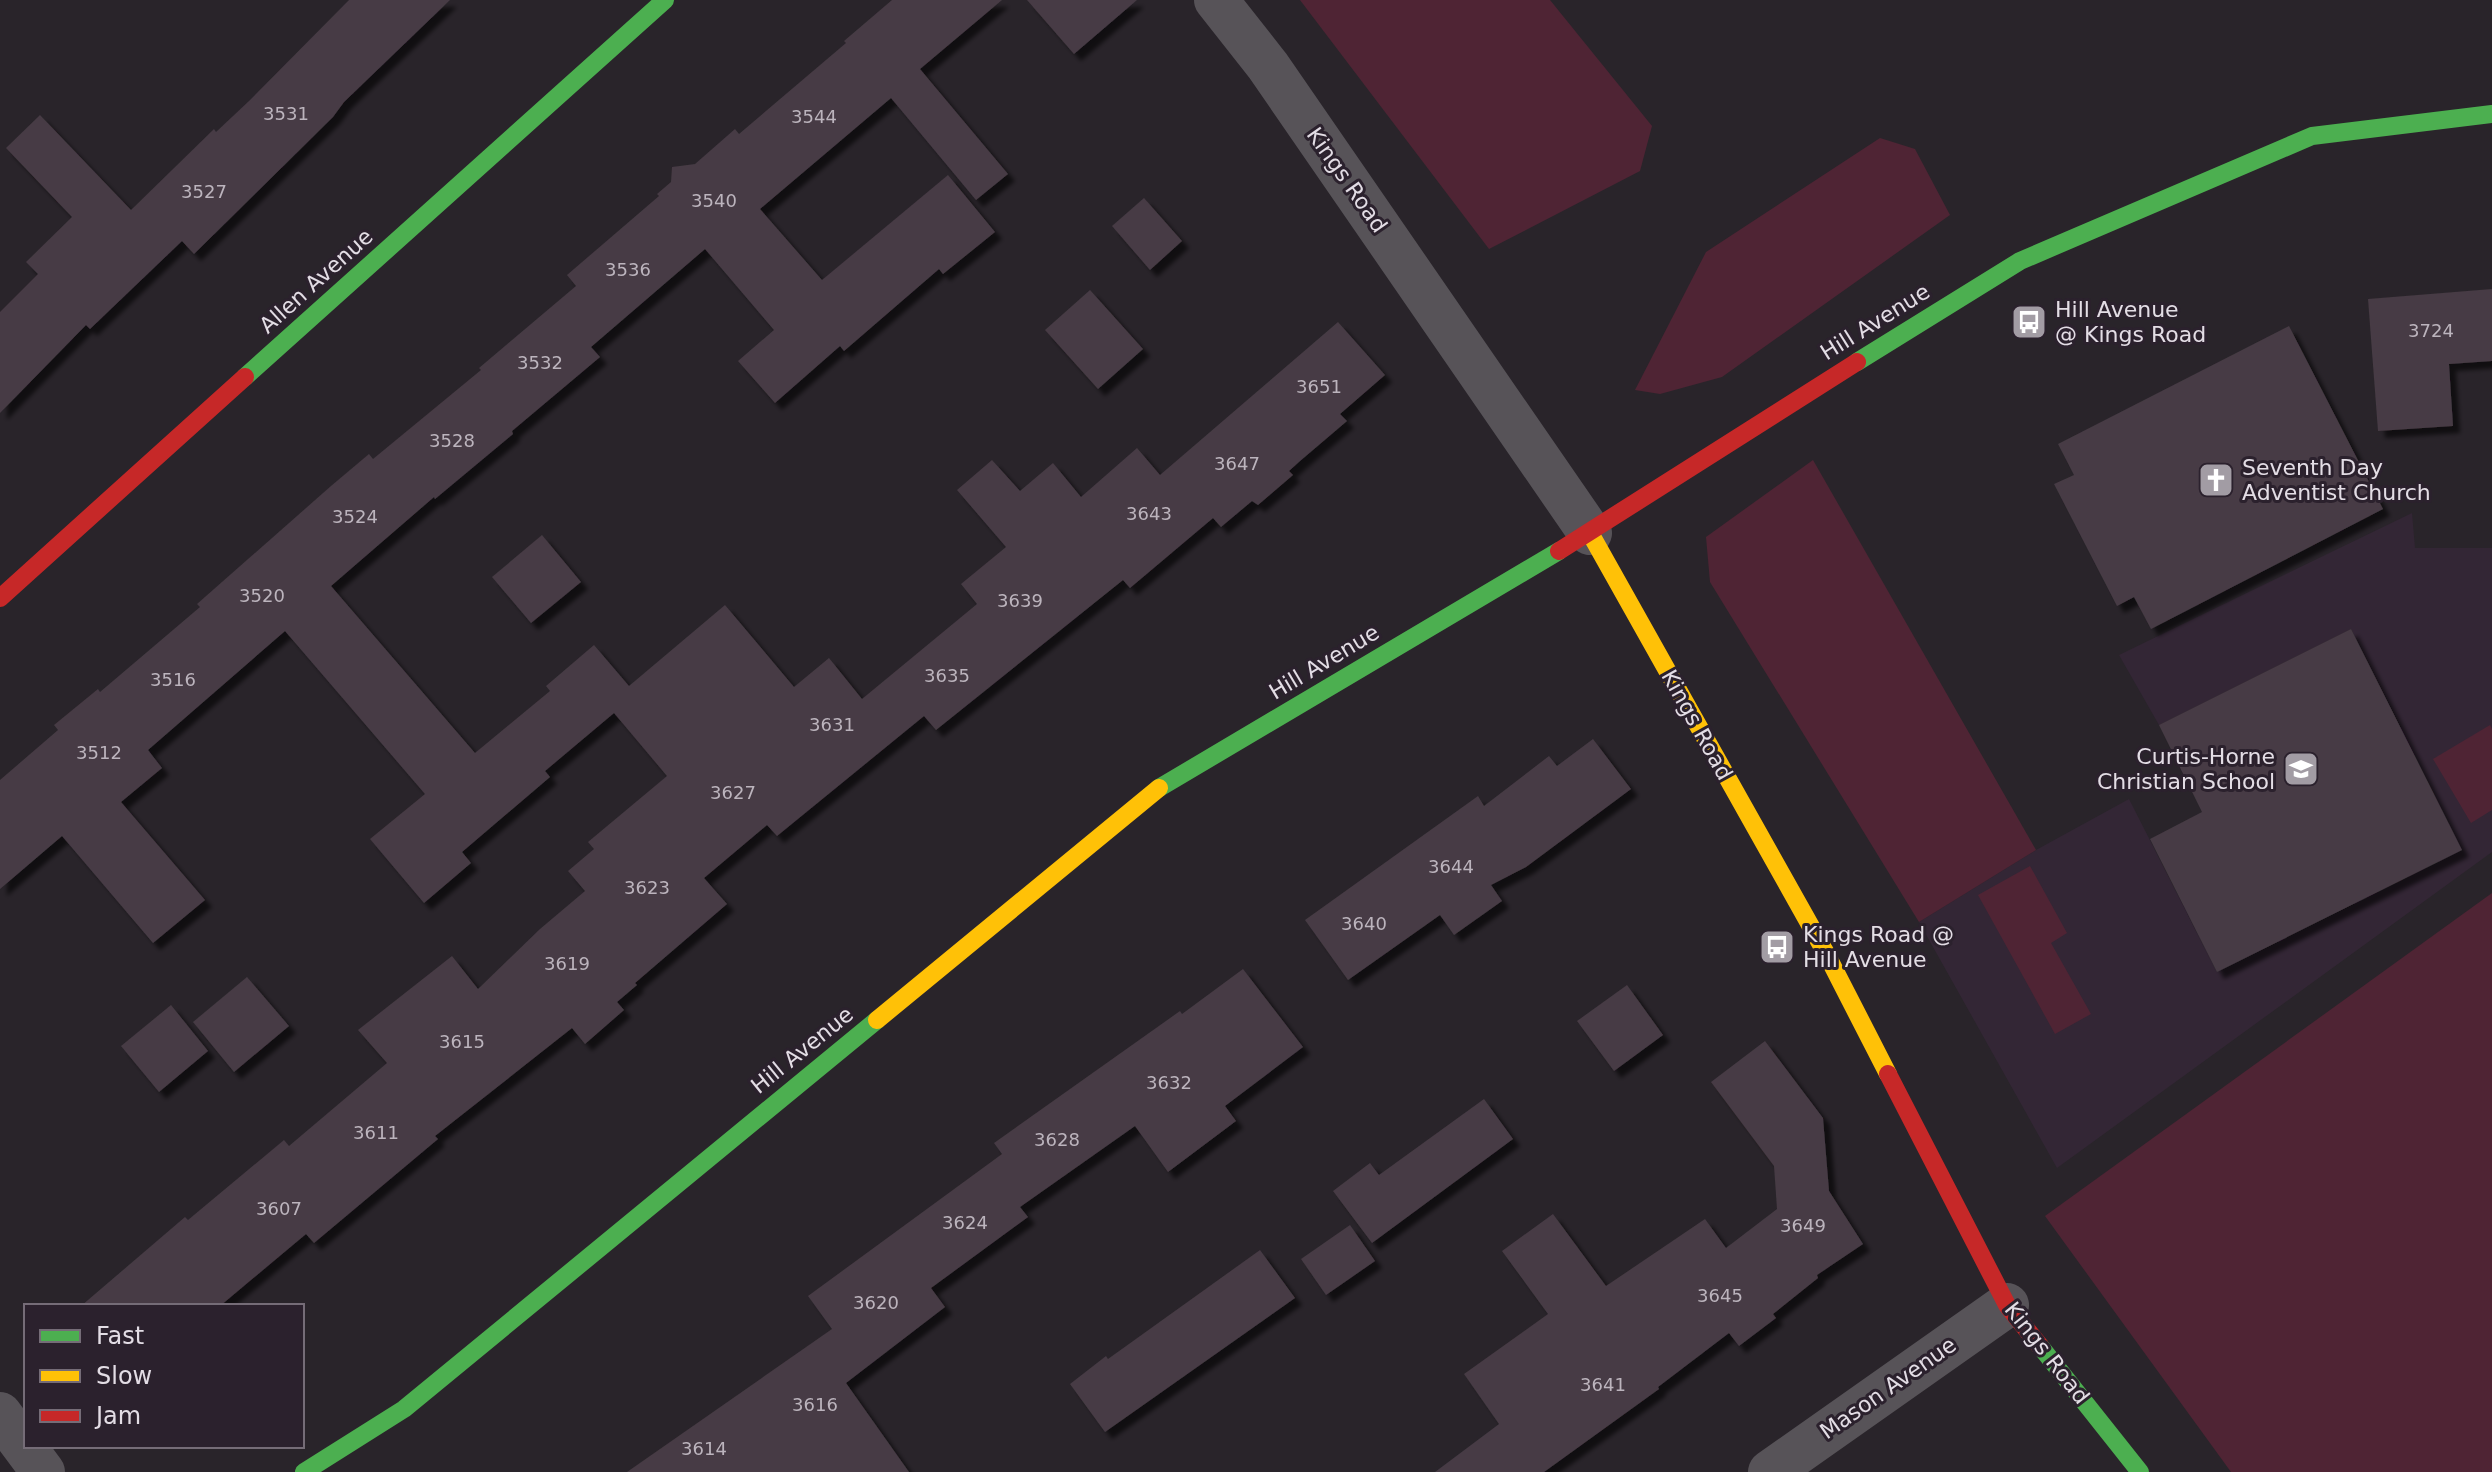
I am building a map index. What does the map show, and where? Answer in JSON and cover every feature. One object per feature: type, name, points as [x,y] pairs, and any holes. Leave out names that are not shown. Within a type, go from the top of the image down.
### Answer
[{"type":"street","name":"Allen Avenue","points":[[0,598],[665,0]]},
{"type":"street","name":"Kings Road","points":[[1216,0],[1268,66],[1590,533],[1828,957],[2007,1305],[2140,1472]]},
{"type":"street","name":"Hill Avenue","points":[[304,1472],[404,1409],[1160,787],[1590,533],[1843,370],[2020,261],[2312,136],[2492,114]]},
{"type":"street","name":"Mason Avenue","points":[[1770,1472],[2007,1305]]},
{"type":"street","points":[[0,1414],[24,1446]]},
{"type":"street","points":[[25,1448],[43,1472]]},
{"type":"shaded area","points":[[1300,0],[1550,0],[1652,126],[1640,171],[1489,249]]},
{"type":"shaded area","points":[[1880,138],[1915,149],[1950,215],[1722,377],[1660,394],[1635,390],[1706,252]]},
{"type":"shaded area","points":[[1813,460],[2036,850],[1919,922],[1710,582],[1706,537]]},
{"type":"shaded area","points":[[2412,513],[2415,548],[2492,548],[2492,852],[2057,1168],[1919,922],[2036,850],[2129,799],[2217,972],[2462,850],[2351,629],[2159,725],[2119,655]]},
{"type":"shaded area","points":[[2490,725],[2492,810],[2471,823],[2433,759]]},
{"type":"shaded area","points":[[2030,866],[2067,933],[2051,943],[2091,1014],[2055,1034],[1978,895]]},
{"type":"shaded area","points":[[2492,893],[2492,1472],[2231,1472],[2045,1216]]},
{"type":"building","points":[[349,0],[450,0],[194,254],[182,241],[90,329],[86,325],[0,413],[0,312],[38,274],[26,262],[72,217],[6,148],[40,115],[131,210],[214,129],[216,132],[249,101]]},
{"type":"building","points":[[892,0],[1002,0],[920,69],[1008,174],[976,200],[891,98],[760,209],[822,280],[948,175],[995,232],[943,274],[939,269],[844,351],[840,346],[775,403],[738,361],[774,330],[705,249],[591,347],[600,357],[331,586],[475,753],[550,691],[546,686],[594,645],[629,686],[725,605],[794,687],[829,658],[862,699],[977,604],[961,584],[1006,547],[957,490],[992,460],[1020,491],[1053,463],[1081,497],[1137,448],[1160,475],[1338,322],[1385,375],[1340,414],[1347,421],[1289,471],[1293,475],[1258,505],[1252,501],[1221,527],[1213,518],[1130,588],[1123,580],[936,730],[924,716],[777,836],[767,825],[704,878],[727,904],[635,983],[637,985],[617,1002],[624,1010],[585,1044],[572,1028],[435,1136],[438,1139],[314,1243],[306,1234],[222,1304],[83,1304],[185,1217],[188,1220],[284,1140],[289,1146],[387,1063],[358,1030],[452,956],[478,989],[585,891],[568,871],[594,849],[588,842],[667,776],[614,713],[545,771],[550,777],[462,852],[471,863],[424,903],[370,839],[425,794],[285,631],[148,750],[162,768],[121,802],[205,900],[153,943],[62,836],[0,889],[0,780],[58,730],[54,725],[98,689],[100,692],[200,607],[197,604],[331,486],[369,454],[373,459],[576,286],[567,275],[659,196],[657,194],[671,182],[672,167],[695,164],[735,129],[739,134],[846,43],[844,41]]},
{"type":"building","points":[[1027,0],[1137,0],[1074,54]]},
{"type":"building","points":[[1144,198],[1182,241],[1150,270],[1112,226]]},
{"type":"building","points":[[2492,289],[2492,361],[2449,364],[2453,426],[2378,431],[2368,299]]},
{"type":"building","points":[[1090,290],[1143,349],[1098,389],[1045,330]]},
{"type":"building","name":"Seventh Day Adventist Church","points":[[2289,326],[2383,509],[2151,629],[2134,597],[2117,606],[2054,484],[2074,475],[2058,444]]},
{"type":"building","points":[[542,535],[581,582],[531,623],[492,577]]},
{"type":"building","name":"Curtis-Horne Christian School","points":[[2351,629],[2462,850],[2217,972],[2150,839],[2202,812],[2159,725]]},
{"type":"building","points":[[1593,739],[1631,789],[1526,867],[1491,885],[1502,901],[1454,935],[1440,915],[1348,980],[1305,920],[1478,796],[1484,806],[1549,756],[1557,766]]},
{"type":"building","points":[[1243,969],[1303,1047],[1225,1106],[1236,1121],[1168,1172],[1135,1126],[1020,1207],[1028,1217],[931,1288],[945,1307],[846,1383],[909,1472],[627,1472],[832,1329],[808,1296],[1002,1154],[994,1143]]},
{"type":"building","points":[[247,977],[289,1026],[234,1072],[193,1022]]},
{"type":"building","points":[[1627,985],[1663,1035],[1614,1071],[1577,1021]]},
{"type":"building","points":[[171,1005],[208,1051],[159,1092],[121,1046]]},
{"type":"building","points":[[1765,1041],[1823,1118],[1829,1191],[1863,1244],[1817,1275],[1818,1278],[1773,1314],[1776,1318],[1739,1346],[1729,1333],[1659,1389],[1544,1472],[1435,1472],[1499,1424],[1464,1374],[1548,1314],[1502,1251],[1553,1214],[1606,1286],[1705,1219],[1726,1248],[1777,1209],[1774,1166],[1711,1082]]},
{"type":"building","points":[[1484,1099],[1513,1139],[1372,1243],[1333,1191],[1370,1163],[1379,1175]]},
{"type":"building","points":[[1350,1225],[1375,1261],[1326,1295],[1301,1259]]},
{"type":"building","points":[[1260,1250],[1295,1298],[1105,1432],[1070,1384]]},
{"type":"traffic: fast","points":[[245,377],[665,0]]},
{"type":"traffic: fast","points":[[1857,362],[2020,261],[2312,136],[2492,114]]},
{"type":"traffic: fast","points":[[1159,788],[1559,551]]},
{"type":"traffic: fast","points":[[304,1472],[404,1409],[877,1020]]},
{"type":"traffic: fast","points":[[2040,1346],[2140,1472]]},
{"type":"traffic: slow","points":[[1590,533],[1828,957],[1888,1074]]},
{"type":"traffic: slow","points":[[877,1020],[1159,788]]},
{"type":"traffic: jam","points":[[1559,551],[1857,362]]},
{"type":"traffic: jam","points":[[0,598],[245,377]]},
{"type":"traffic: jam","points":[[1888,1074],[2007,1305],[2040,1346]]},
{"type":"place","name":"Hill Avenue @ Kings Road","points":[[2029,322]]},
{"type":"place","name":"Seventh Day Adventist Church","points":[[2216,480]]},
{"type":"place","name":"Curtis-Horne Christian School","points":[[2301,769]]},
{"type":"place","name":"Kings Road @ Hill Avenue","points":[[1777,947]]}]
